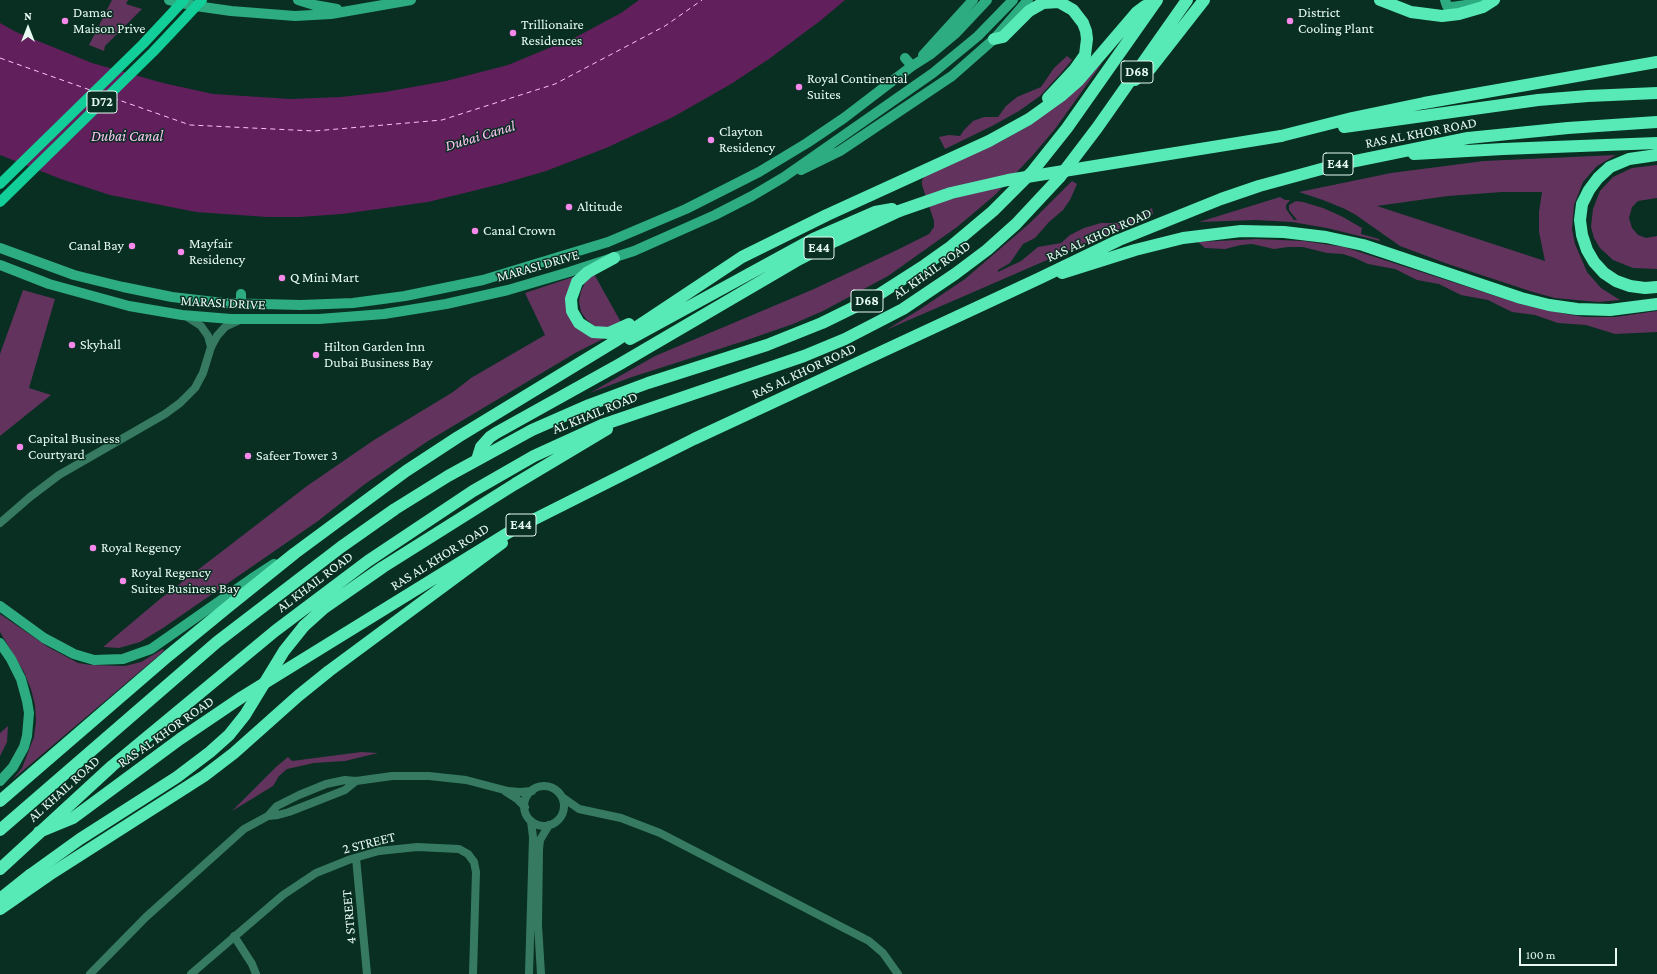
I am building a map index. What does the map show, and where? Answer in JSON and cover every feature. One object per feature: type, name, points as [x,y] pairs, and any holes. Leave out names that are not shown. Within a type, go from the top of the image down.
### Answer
[{"type":"highway","name":"AL KHAIL ROAD","points":[[0,869],[38,832],[112,766],[231,666],[306,607],[368,561],[473,491],[513,467],[579,434],[626,416],[783,364],[845,339],[885,319],[938,286],[987,250],[1029,210],[1059,178],[1097,128],[1187,0]]},
{"type":"highway","points":[[1128,84],[1138,79],[1150,69],[1204,0]]},
{"type":"highway","points":[[1380,0],[1411,12],[1442,16],[1459,14],[1483,7],[1494,0]]},
{"type":"highway","points":[[949,160],[962,149],[1014,122],[1043,102],[1075,69],[1085,55],[1086,31],[1078,16],[1066,5],[1051,2],[1035,6],[1003,37],[994,39]]},
{"type":"highway","points":[[0,801],[168,656],[295,553],[432,454],[614,342],[735,261],[768,243],[1003,134],[1048,106],[1085,73],[1137,12],[1145,6],[1156,2]]},
{"type":"highway","name":"AL KHAIL ROAD","points":[[0,830],[211,647],[272,598],[368,528],[442,480],[532,430],[589,405],[648,383],[767,345],[822,323],[875,297],[925,265],[982,220],[1032,172],[1075,118],[1156,2]]},
{"type":"highway","points":[[1282,136],[1352,118],[1424,103],[1657,62]]},
{"type":"highway","name":"RAS AL KHOR ROAD","points":[[477,460],[481,447],[490,437],[620,364],[740,287],[899,211],[951,193],[1008,180],[1282,136],[1538,100],[1657,93]]},
{"type":"highway","name":"RAS AL KHOR ROAD","points":[[38,832],[73,818],[145,764],[222,710],[511,531],[694,439],[1127,237],[1221,199],[1297,174],[1375,156],[1468,138],[1568,128],[1657,122]]},
{"type":"highway","points":[[1375,156],[1657,143]]},
{"type":"highway","points":[[1657,155],[1629,159],[1610,167],[1598,178],[1589,190],[1582,204],[1580,220],[1582,235],[1587,250],[1594,262],[1604,273],[1616,281],[1630,286],[1645,288],[1657,287]]},
{"type":"highway","points":[[1038,279],[1078,269],[1150,246],[1183,238],[1221,232],[1262,231],[1312,235],[1363,245],[1521,298],[1549,305],[1577,309],[1610,310],[1657,304]]},
{"type":"highway","points":[[614,258],[582,278],[572,293],[571,305],[574,316],[579,323],[593,332],[609,333],[617,331],[675,296],[688,292]]},
{"type":"highway","points":[[614,342],[622,342],[632,338],[740,287]]},
{"type":"highway","points":[[0,898],[80,839],[177,777],[210,752],[229,735],[245,715],[280,657],[304,626],[324,608],[383,567],[626,416]]},
{"type":"highway","points":[[0,909],[43,879],[204,776],[234,753],[329,670],[494,550],[507,538],[511,531]]},
{"type":"main road","name":"D72","points":[[0,184],[120,66],[184,0]]},
{"type":"main road","name":"D72","points":[[0,202],[147,57],[202,0]]},
{"type":"street","points":[[169,0],[214,9],[263,14],[313,16],[411,0]]},
{"type":"street","points":[[298,0],[324,8],[355,9]]},
{"type":"street","points":[[905,58],[912,66],[973,0]]},
{"type":"street","name":"MARASI DRIVE","points":[[1,249],[56,269],[123,287],[197,301],[241,299],[301,305],[353,303],[406,296],[434,286],[483,280],[570,255],[608,242],[682,211],[746,179],[807,143],[867,101],[912,66],[931,54],[948,41],[987,0]]},
{"type":"street","name":"MARASI DRIVE","points":[[3,268],[49,284],[114,302],[182,315],[247,319],[351,317],[422,308],[508,290],[614,258],[660,240],[740,203],[784,177],[948,62],[978,36],[1013,0]]},
{"type":"street","points":[[784,177],[828,158],[930,92],[963,67],[994,39],[1028,0]]},
{"type":"street","points":[[1446,0],[1447,6],[1452,7],[1489,0]]},
{"type":"street","points":[[182,315],[192,319],[201,326],[208,336],[211,347]]},
{"type":"street","points":[[0,523],[30,497],[60,475],[165,414],[180,403],[195,388],[206,365],[211,347],[217,336],[225,327],[247,319]]},
{"type":"street","points":[[0,606],[44,638],[74,654],[94,660],[109,661],[123,659],[151,649],[251,579],[295,553]]},
{"type":"street","points":[[0,643],[11,659],[20,679],[29,713],[27,736],[24,747],[13,767],[0,781]]},
{"type":"street","points":[[268,816],[281,803],[319,787],[341,780],[356,781],[392,776],[429,776],[466,780],[502,790],[520,792],[540,787],[548,787],[556,790],[579,809],[621,818],[660,834],[869,941],[886,956],[898,974]]},
{"type":"street","points":[[90,974],[146,917],[213,855],[244,829],[268,816],[283,814],[345,790],[356,781]]},
{"type":"street","points":[[319,787],[324,797]]},
{"type":"street","points":[[502,790],[512,795],[525,807]]},
{"type":"street","points":[[530,973],[533,837],[531,821],[525,807],[527,796],[532,790]]},
{"type":"street","points":[[560,817],[564,805],[562,796]]},
{"type":"street","points":[[540,973],[538,925],[538,849],[540,840],[549,825],[560,817],[579,809]]},
{"type":"street","points":[[531,821],[538,824],[549,825]]},
{"type":"street","name":"2 STREET","points":[[191,974],[283,894],[316,873],[356,858],[391,849],[416,847],[453,848],[464,851],[472,858],[476,867],[473,974]]},
{"type":"street","name":"4 STREET","points":[[356,858],[367,974]]},
{"type":"street","points":[[234,936],[252,964],[256,974]]},
{"type":"shaded area","points":[[112,0],[128,0],[126,4],[142,9],[105,46],[104,51],[89,45]]},
{"type":"shaded area","points":[[1067,56],[1072,60],[1040,96],[1019,111],[945,149],[939,137],[949,135],[960,136],[973,121],[984,117],[998,117],[1006,106],[1017,97],[1041,87],[1054,68]]},
{"type":"shaded area","points":[[1103,62],[1055,129],[1033,155],[995,195],[957,227],[888,276],[823,311],[793,324],[629,378],[590,393],[655,356],[814,289],[929,234],[934,227],[934,221],[922,185],[922,180],[926,175],[998,143],[1030,125],[1081,84]]},
{"type":"shaded area","points":[[1616,155],[1597,166],[1583,182],[1574,205],[1572,229],[1575,244],[1587,272],[1601,288],[1620,300],[1598,302],[1555,298],[1448,264],[1400,246],[1345,209],[1299,192],[1391,173],[1484,161]],"holes":[[[1502,192],[1542,192],[1539,212],[1539,232],[1545,261],[1377,206],[1448,196]]]},
{"type":"shaded area","points":[[1657,165],[1657,198],[1638,201],[1632,207],[1629,218],[1632,228],[1638,235],[1646,238],[1657,236],[1657,269],[1633,268],[1613,260],[1600,248],[1594,238],[1591,227],[1593,209],[1600,191],[1613,177],[1632,168]]},
{"type":"shaded area","points":[[1072,181],[1077,184],[1070,200],[1063,210],[1049,222],[1035,238],[1023,244],[1010,263],[998,270],[998,272],[1021,261],[1038,247],[1061,243],[1070,235],[1084,228],[1101,223],[1116,223],[1138,216],[1152,208],[1153,214],[886,330],[965,279],[1030,223]]},
{"type":"shaded area","points":[[1280,197],[1285,200],[1290,200],[1286,205],[1286,209],[1294,220],[1297,220],[1289,210],[1289,205],[1296,201],[1303,202],[1323,208],[1343,217],[1362,228],[1361,234],[1379,239],[1380,241],[1327,228],[1292,222],[1255,220],[1199,222]]},
{"type":"shaded area","points":[[1257,239],[1304,241],[1344,247],[1520,304],[1566,314],[1585,317],[1615,317],[1657,311],[1657,332],[1615,334],[1586,325],[1558,323],[1535,315],[1512,312],[1488,300],[1461,295],[1439,284],[1417,280],[1395,269],[1368,264],[1343,254],[1327,253],[1303,247],[1274,249],[1252,244],[1225,249],[1205,248],[1198,242]]},
{"type":"shaded area","points":[[594,274],[622,324],[613,329],[594,326],[581,312],[579,301],[581,291],[585,283]]},
{"type":"shaded area","points":[[579,275],[568,310],[609,336],[577,352],[428,441],[365,484],[318,521],[163,628],[140,642],[119,648],[103,647],[160,599],[307,486],[374,440],[453,392],[471,378],[545,335],[525,293]]},
{"type":"shaded area","points":[[23,290],[55,299],[29,388],[51,395],[0,436],[0,354]]},
{"type":"shaded area","points":[[0,614],[48,647],[78,663],[125,666],[141,662],[163,649],[164,651],[13,779],[22,768],[34,737],[36,721],[35,705],[31,689],[24,672],[0,632]]},
{"type":"shaded area","points":[[8,726],[7,742],[0,756],[0,733]]},
{"type":"shaded area","points":[[361,752],[378,753],[345,761],[314,763],[287,769],[279,776],[273,786],[232,811],[288,757],[292,761]]},
{"type":"water","name":"Dubai Canal","points":[[639,0],[845,0],[820,21],[769,59],[731,84],[673,117],[606,148],[546,171],[428,202],[342,214],[300,217],[267,217],[196,212],[110,195],[61,179],[0,155],[0,23],[16,32],[92,63],[163,83],[213,94],[291,99],[341,97],[385,92],[446,81],[508,65],[578,36],[621,13]]},
{"type":"ferry route","points":[[113,98],[190,125],[314,131],[442,120],[555,84],[665,26],[702,0]]},
{"type":"ferry route","points":[[0,58],[90,90]]},
{"type":"place","name":"Damac Maison Prive","points":[[65,21]]},
{"type":"place","name":"District Cooling Plant","points":[[1290,21]]},
{"type":"place","name":"Trillionaire Residences","points":[[513,33]]},
{"type":"place","name":"Royal Continental Suites","points":[[799,87]]},
{"type":"place","name":"Clayton Residency","points":[[711,140]]},
{"type":"place","name":"Altitude","points":[[569,207]]},
{"type":"place","name":"Canal Crown","points":[[475,231]]},
{"type":"place","name":"Canal Bay","points":[[132,246]]},
{"type":"place","name":"Mayfair Residency","points":[[181,252]]},
{"type":"place","name":"Q Mini Mart","points":[[282,278]]},
{"type":"place","name":"Skyhall","points":[[72,345]]},
{"type":"place","name":"Hilton Garden Inn Dubai Business Bay","points":[[316,355]]},
{"type":"place","name":"Capital Business Courtyard","points":[[20,447]]},
{"type":"place","name":"Safeer Tower 3","points":[[248,456]]},
{"type":"place","name":"Royal Regency","points":[[93,548]]},
{"type":"place","name":"Royal Regency Suites Business Bay","points":[[123,581]]}]
